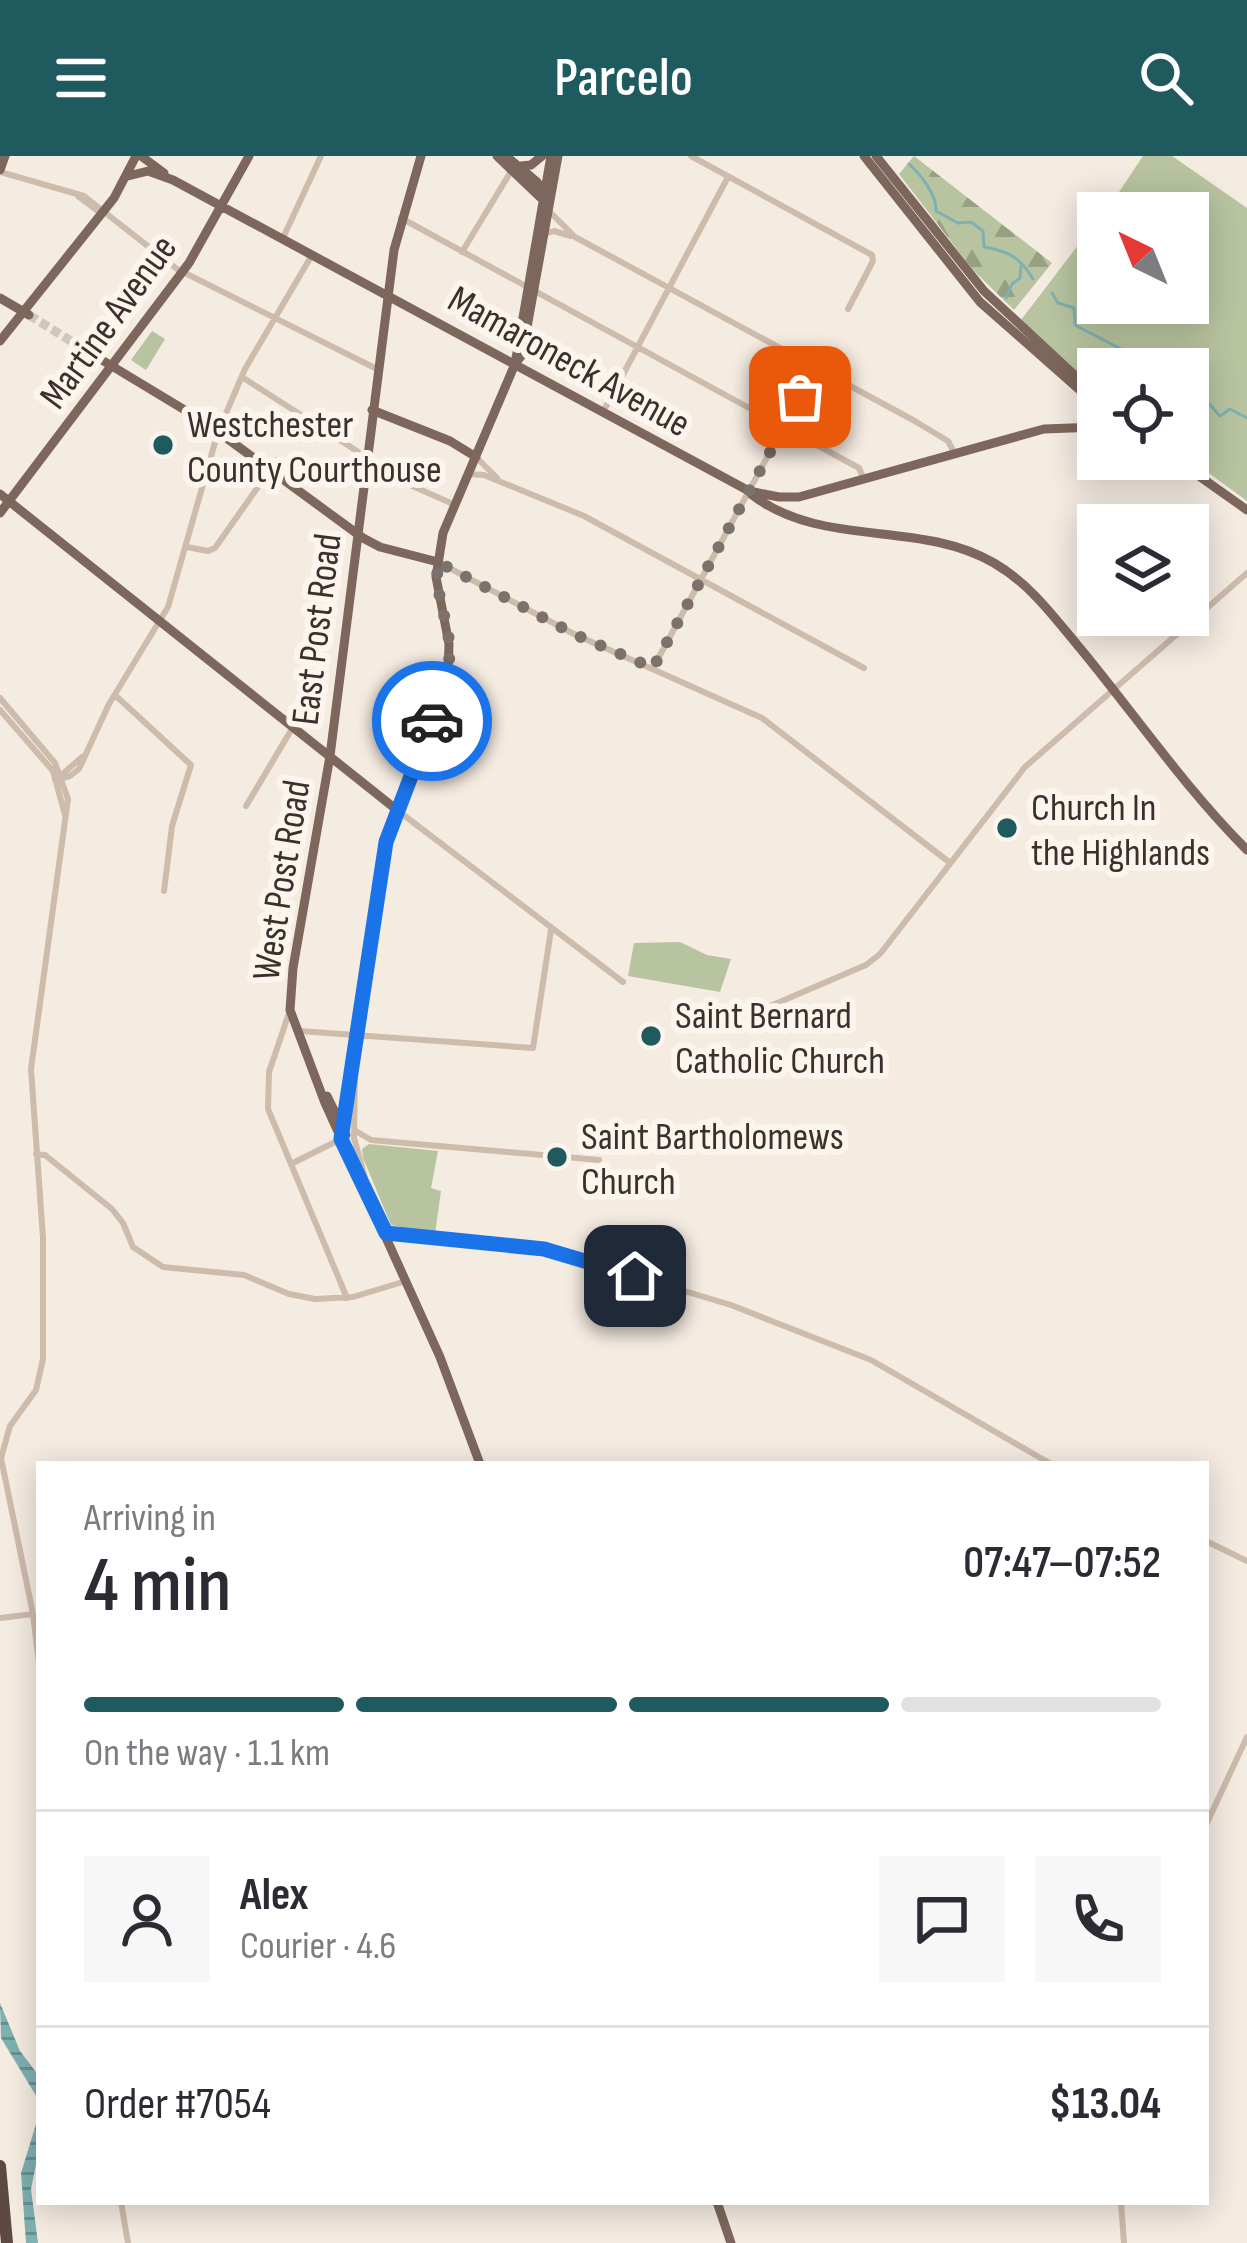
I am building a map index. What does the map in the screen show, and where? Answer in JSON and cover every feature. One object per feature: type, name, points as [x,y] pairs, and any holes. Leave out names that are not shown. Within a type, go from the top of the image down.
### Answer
[{"type":"highway","points":[[0,2166],[4,2243]]},
{"type":"highway","points":[[0,2228],[4,2243]]},
{"type":"main road","points":[[0,171],[5,156]]},
{"type":"main road","points":[[0,340],[26,314],[138,156]]},
{"type":"main road","name":"Mamaroneck Avenue","points":[[138,156],[173,180],[748,491],[799,496],[1044,429],[1077,426]]},
{"type":"main road","name":"Martine Avenue","points":[[0,513],[5,498],[182,271],[249,156]]},
{"type":"main road","name":"East Post Road","points":[[330,756],[388,296],[401,218],[422,156]]},
{"type":"main road","points":[[497,156],[513,164],[544,200],[543,234],[530,290]]},
{"type":"main road","points":[[513,164],[531,165],[550,156]]},
{"type":"main road","points":[[5,498],[397,810],[448,674],[449,644],[437,585],[438,562],[455,505],[514,364],[522,355],[550,156]]},
{"type":"main road","points":[[864,156],[980,302],[1077,385]]},
{"type":"main road","points":[[876,156],[973,279],[1077,383]]},
{"type":"main road","name":"Mamaroneck Avenue","points":[[128,176],[148,171],[173,180]]},
{"type":"main road","points":[[0,298],[26,314]]},
{"type":"main road","points":[[92,353],[193,415]]},
{"type":"main road","points":[[372,410],[450,441],[476,457]]},
{"type":"main road","points":[[206,423],[356,534],[380,547],[438,562]]},
{"type":"main road","points":[[1205,480],[1247,510]]},
{"type":"main road","points":[[748,491],[775,508],[836,531],[936,541],[990,561],[1030,590],[1247,850]]},
{"type":"main road","points":[[774,497],[797,517]]},
{"type":"main road","name":"West Post Road","points":[[330,756],[290,1010],[386,1233]]},
{"type":"main road","name":"West Post Road","points":[[346,1132],[479,1461]]},
{"type":"main road","points":[[718,2205],[730,2243]]},
{"type":"street","points":[[283,238],[321,156]]},
{"type":"street","points":[[691,156],[873,256],[848,309]]},
{"type":"street","points":[[462,252],[513,164]]},
{"type":"street","points":[[0,171],[78,196],[182,271],[377,369]]},
{"type":"street","points":[[603,412],[728,176]]},
{"type":"street","points":[[544,200],[575,237]]},
{"type":"street","points":[[401,218],[859,468],[864,480]]},
{"type":"street","points":[[543,234],[554,231],[575,237],[669,287],[948,441],[955,454]]},
{"type":"street","points":[[60,778],[79,769],[115,695],[160,623],[179,580],[218,432],[242,377],[312,255]]},
{"type":"street","points":[[653,668],[816,368]]},
{"type":"street","points":[[242,377],[390,478],[455,505]]},
{"type":"street","points":[[476,457],[484,475]]},
{"type":"street","points":[[476,457],[500,481]]},
{"type":"street","points":[[187,547],[215,548],[278,460]]},
{"type":"street","points":[[468,474],[484,475],[584,516],[864,668]]},
{"type":"street","points":[[438,562],[576,635],[762,718],[950,863]]},
{"type":"street","points":[[768,1007],[866,965],[880,954],[1025,767],[1247,573]]},
{"type":"street","points":[[115,695],[190,765],[172,826],[164,891]]},
{"type":"street","points":[[0,698],[60,778],[65,814],[31,1070],[44,1291],[43,1359],[36,1390],[4,1428],[2,1462],[36,1639]]},
{"type":"street","points":[[0,710],[60,778]]},
{"type":"street","points":[[246,806],[292,727]]},
{"type":"street","points":[[365,1178],[358,1151],[346,1132],[377,886],[397,810],[623,982]]},
{"type":"street","points":[[297,1031],[533,1048],[551,929]]},
{"type":"street","points":[[290,1010],[267,1094],[272,1124],[347,1298]]},
{"type":"street","points":[[346,1132],[355,1062]]},
{"type":"street","points":[[291,1164],[346,1132],[371,1140],[599,1160]]},
{"type":"street","points":[[358,1151],[371,1140]]},
{"type":"street","points":[[37,1154],[45,1155],[112,1210],[133,1247],[153,1264],[172,1270],[244,1275],[311,1299],[347,1298],[406,1281]]},
{"type":"street","points":[[386,1233],[544,1249],[731,1304],[848,1348],[1046,1461]]},
{"type":"street","points":[[1209,1542],[1247,1561]]},
{"type":"street","points":[[0,1618],[33,1614]]},
{"type":"street","points":[[1209,1816],[1247,1737]]},
{"type":"street","points":[[122,2205],[128,2243]]},
{"type":"street","points":[[1121,2205],[1124,2243]]},
{"type":"green space","points":[[914,156],[1052,263],[1014,310],[973,270],[899,174]]},
{"type":"green space","points":[[1143,156],[1172,156],[1247,208],[1247,501],[1209,473],[1209,348],[1077,348],[1077,373],[1021,320],[1077,247],[1077,324],[1209,324],[1209,192],[1119,192]]},
{"type":"green space","points":[[152,331],[165,339],[146,370],[131,360]]},
{"type":"green space","points":[[680,942],[707,955],[731,959],[720,992],[628,976],[634,943]]},
{"type":"green space","points":[[369,1144],[438,1151],[431,1188],[441,1191],[435,1234],[391,1225],[363,1158],[362,1149]]},
{"type":"water","points":[[0,2003],[20,2051],[36,2072],[36,2096],[1,2038]]},
{"type":"water","points":[[36,2124],[31,2189],[38,2243],[26,2243],[21,2173]]},
{"type":"waterway","points":[[909,164],[931,192],[936,211],[958,223],[971,222],[983,231],[984,247],[1013,256],[1033,279]]},
{"type":"waterway","points":[[1006,298],[1020,278],[1021,266]]},
{"type":"waterway","points":[[1052,293],[1058,303],[1074,308],[1075,325],[1119,348]]},
{"type":"waterway","points":[[1209,404],[1220,416],[1230,409],[1247,418]]},
{"type":"tunnel","points":[[29,315],[92,354]]},
{"type":"way so far","points":[[432,721],[445,688],[450,655],[437,585],[438,562],[576,635],[653,668],[800,397]]},
{"type":"place","name":"Westchester County Courthouse","points":[[163,445]]},
{"type":"place","name":"Church In the Highlands","points":[[1007,828]]},
{"type":"place","name":"Saint Bernard Catholic Church","points":[[651,1036]]},
{"type":"place","name":"Saint Bartholomews Church","points":[[557,1157]]},
{"type":"route","points":[[432,721],[386,842],[341,1139],[386,1233],[544,1249],[635,1276]]}]
